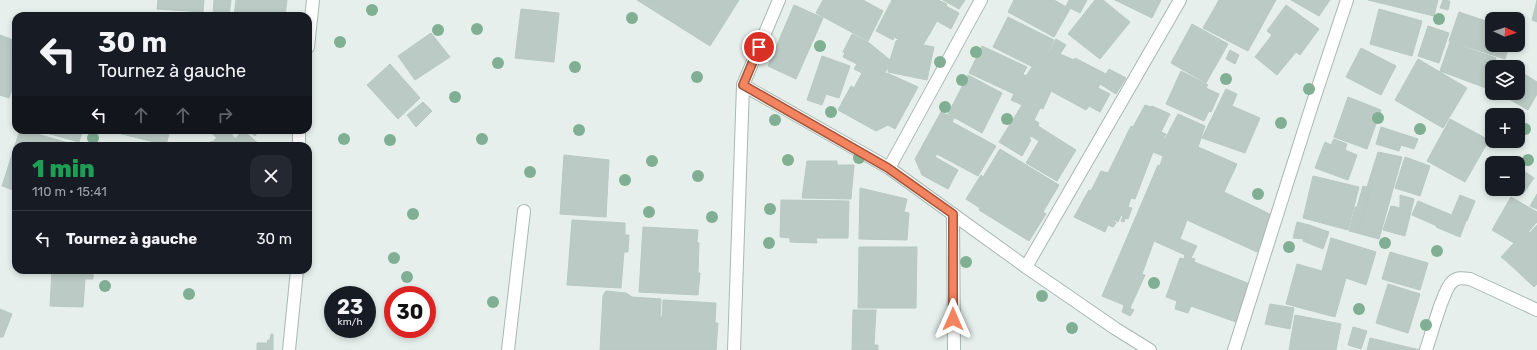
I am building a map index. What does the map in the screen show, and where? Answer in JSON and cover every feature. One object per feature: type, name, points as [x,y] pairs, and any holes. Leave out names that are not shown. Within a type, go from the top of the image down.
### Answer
[{"type":"street","points":[[312,12],[313,0]]},
{"type":"street","points":[[734,350],[743,85],[779,0]]},
{"type":"street","points":[[888,168],[982,0]]},
{"type":"street","points":[[1026,267],[1180,0]]},
{"type":"street","points":[[1234,350],[1347,0]]},
{"type":"street","points":[[743,85],[888,168],[1116,330],[1150,350]]},
{"type":"street","points":[[508,350],[524,211]]},
{"type":"street","points":[[953,214],[954,350]]},
{"type":"street","points":[[289,350],[296,274]]},
{"type":"street","points":[[1426,350],[1446,292],[1452,282],[1459,278],[1470,279],[1537,310]]},
{"type":"building","points":[[158,0],[204,0],[203,12],[157,9]]},
{"type":"building","points":[[214,0],[231,0],[230,12],[213,12]]},
{"type":"building","points":[[236,0],[287,0],[286,12],[234,12]]},
{"type":"building","points":[[637,0],[739,0],[710,46]]},
{"type":"building","points":[[823,0],[863,0],[883,11],[868,41],[816,13]]},
{"type":"building","points":[[892,0],[938,0],[947,4],[946,6],[959,13],[951,29],[937,21],[923,45],[934,47],[927,80],[888,72],[889,66],[884,74],[887,73],[918,87],[895,129],[888,125],[876,131],[838,110],[851,86],[854,88],[862,73],[854,69],[857,64],[843,57],[845,53],[843,52],[852,34],[868,42],[890,60],[896,41],[899,40],[894,37],[893,40],[876,31]]},
{"type":"building","points":[[943,0],[965,0],[959,9]]},
{"type":"building","points":[[1014,0],[1054,0],[1070,9],[1054,37],[1008,12]]},
{"type":"building","points":[[1069,0],[1087,0],[1080,13],[1066,6]]},
{"type":"building","points":[[1095,0],[1103,0],[1130,22],[1100,59],[1068,34]]},
{"type":"building","points":[[1115,0],[1161,0],[1152,18]]},
{"type":"building","points":[[1219,0],[1276,0],[1248,51],[1203,28]]},
{"type":"building","points":[[1291,0],[1330,0],[1319,16]]},
{"type":"building","points":[[1368,0],[1438,0],[1434,16]]},
{"type":"building","points":[[1443,0],[1450,1],[1448,10],[1440,8]]},
{"type":"building","points":[[1537,0],[1537,22],[1532,20]]},
{"type":"building","points":[[794,5],[823,18],[796,79],[768,66]]},
{"type":"building","points":[[1286,5],[1319,29],[1300,55],[1296,52],[1277,75],[1255,57],[1272,35],[1267,31]]},
{"type":"building","points":[[521,9],[559,13],[554,62],[515,58]]},
{"type":"building","points":[[1379,9],[1422,21],[1412,56],[1370,44]]},
{"type":"building","points":[[1459,12],[1485,21],[1485,52],[1507,52],[1505,59],[1449,41]]},
{"type":"building","points":[[1008,17],[1054,40],[1039,70],[993,47]]},
{"type":"building","points":[[1192,24],[1228,44],[1206,83],[1171,63]]},
{"type":"building","points":[[1428,26],[1449,33],[1439,63],[1418,56]]},
{"type":"building","points":[[431,33],[450,57],[415,80],[398,56]]},
{"type":"building","points":[[0,35],[12,40],[12,45],[0,41]]},
{"type":"building","points":[[1056,39],[1066,45],[1060,54],[1074,60],[1075,58],[1106,74],[1109,69],[1126,78],[1116,94],[1100,84],[1098,88],[1110,94],[1100,112],[1089,106],[1086,110],[1051,91],[1043,109],[1040,108],[1034,120],[1039,123],[1038,126],[1076,150],[1057,181],[1026,163],[1039,141],[1031,136],[1029,139],[1031,140],[1022,156],[999,142],[1022,105],[1011,100],[1014,94],[969,73],[982,46],[1027,67],[1023,74],[1026,76],[1032,67],[1039,71]]},
{"type":"building","points":[[0,41],[12,45],[12,89],[9,98],[0,95]]},
{"type":"building","points":[[1450,42],[1496,58],[1495,60],[1485,60],[1485,88],[1440,71]]},
{"type":"building","points":[[1361,48],[1396,66],[1381,95],[1346,77]]},
{"type":"building","points":[[1230,50],[1239,55],[1235,64],[1226,59]]},
{"type":"building","points":[[822,56],[850,66],[839,98],[826,94],[822,105],[807,100]]},
{"type":"building","points":[[1418,59],[1467,88],[1443,128],[1395,100]]},
{"type":"building","points":[[390,64],[420,98],[398,119],[367,85]]},
{"type":"building","points":[[1181,71],[1208,85],[1206,88],[1219,94],[1211,112],[1209,111],[1204,121],[1166,104]]},
{"type":"building","points":[[1525,74],[1537,82],[1537,94],[1528,110],[1511,100],[1525,100]]},
{"type":"building","points":[[968,75],[1002,93],[982,133],[948,114]]},
{"type":"building","points":[[1226,89],[1237,94],[1232,106],[1260,118],[1245,153],[1202,138]]},
{"type":"building","points":[[1348,97],[1381,110],[1367,149],[1334,137]]},
{"type":"building","points":[[423,102],[432,111],[416,127],[407,115]]},
{"type":"building","points":[[1145,105],[1152,106],[1170,114],[1161,132],[1166,134],[1163,139],[1165,139],[1178,114],[1205,126],[1198,147],[1237,164],[1224,192],[1274,216],[1257,252],[1187,220],[1180,239],[1197,246],[1191,258],[1195,259],[1194,262],[1250,284],[1236,322],[1191,306],[1188,313],[1175,309],[1177,301],[1166,297],[1180,258],[1184,259],[1185,255],[1154,241],[1142,274],[1145,275],[1130,308],[1134,310],[1130,316],[1122,312],[1124,305],[1102,296],[1158,165],[1160,166],[1163,156],[1153,152],[1135,199],[1131,198],[1128,207],[1132,208],[1128,219],[1125,218],[1124,222],[1121,221],[1123,216],[1121,215],[1118,222],[1112,219],[1116,223],[1113,227],[1108,225],[1105,232],[1074,217],[1089,190],[1091,191],[1101,171],[1108,173],[1131,126],[1133,127]]},
{"type":"building","points":[[941,112],[954,118],[952,122],[996,146],[978,176],[937,154],[935,157],[958,170],[948,189],[922,175],[915,159]]},
{"type":"building","points":[[1450,119],[1485,138],[1485,147],[1465,182],[1427,161]]},
{"type":"building","points":[[1381,127],[1418,139],[1414,149],[1401,145],[1399,151],[1376,144]]},
{"type":"building","points":[[19,134],[37,134],[65,142],[16,142]]},
{"type":"building","points":[[50,134],[82,134],[79,142]]},
{"type":"building","points":[[122,134],[169,134],[167,142],[154,142]]},
{"type":"building","points":[[212,134],[232,134],[235,139],[239,134],[248,134],[256,142],[215,142],[214,140],[217,138]]},
{"type":"building","points":[[1334,139],[1347,144],[1345,150],[1357,155],[1348,180],[1315,168],[1325,142],[1331,145]]},
{"type":"building","points":[[1000,149],[1059,185],[1043,212],[1046,214],[1029,241],[979,210],[980,208],[966,199],[981,175],[983,177]]},
{"type":"building","points":[[1378,152],[1402,157],[1379,239],[1357,233],[1371,188],[1367,187]]},
{"type":"building","points":[[12,155],[12,190],[2,186]]},
{"type":"building","points":[[564,155],[609,160],[606,217],[560,214]]},
{"type":"building","points":[[1405,157],[1430,166],[1420,196],[1395,188]]},
{"type":"building","points":[[807,161],[837,161],[837,165],[854,165],[851,199],[802,198]]},
{"type":"building","points":[[1525,172],[1534,178],[1525,191]]},
{"type":"building","points":[[1313,176],[1359,187],[1348,230],[1303,218]]},
{"type":"building","points":[[1363,186],[1371,188],[1357,233],[1349,231],[1355,207],[1357,207]]},
{"type":"building","points":[[860,188],[907,199],[904,212],[909,213],[907,240],[859,239]]},
{"type":"building","points":[[1537,194],[1537,209],[1530,206]]},
{"type":"building","points":[[1400,195],[1414,199],[1405,236],[1383,230],[1391,206],[1400,208]]},
{"type":"building","points":[[1460,195],[1475,201],[1467,221],[1452,214]]},
{"type":"building","points":[[1511,197],[1537,212],[1537,222],[1529,231],[1527,229],[1514,243],[1492,230]]},
{"type":"building","points":[[781,200],[849,201],[848,238],[816,238],[817,243],[790,242],[790,238],[780,237]]},
{"type":"building","points":[[1418,201],[1466,221],[1460,237],[1412,215]]},
{"type":"building","points":[[572,220],[625,223],[625,235],[629,235],[628,252],[624,252],[621,288],[567,285]]},
{"type":"building","points":[[1297,222],[1309,225],[1304,239],[1293,238]]},
{"type":"building","points":[[1309,225],[1329,232],[1323,249],[1303,241]]},
{"type":"building","points":[[1537,225],[1537,284],[1534,287],[1505,260]]},
{"type":"building","points":[[643,227],[698,230],[698,273],[700,273],[698,295],[639,292]]},
{"type":"building","points":[[1527,229],[1530,233],[1505,260],[1501,257]]},
{"type":"building","points":[[1331,238],[1376,252],[1366,285],[1346,278],[1335,317],[1286,304],[1297,264],[1322,271]]},
{"type":"building","points":[[859,247],[917,247],[916,308],[858,308]]},
{"type":"building","points":[[1390,252],[1428,263],[1420,290],[1382,279]]},
{"type":"building","points":[[52,274],[93,274],[93,279],[85,279],[83,307],[50,306]]},
{"type":"building","points":[[1388,284],[1420,294],[1408,333],[1376,323]]},
{"type":"building","points":[[606,291],[626,293],[632,297],[661,299],[660,318],[662,317],[663,300],[716,303],[715,323],[718,323],[716,350],[600,350],[603,295]]},
{"type":"building","points":[[1270,304],[1294,308],[1290,329],[1265,324]]},
{"type":"building","points":[[0,309],[12,314],[3,337],[0,337]]},
{"type":"building","points":[[853,310],[876,310],[874,345],[878,345],[878,350],[852,350]]},
{"type":"building","points":[[1295,315],[1341,324],[1336,350],[1289,350]]},
{"type":"building","points":[[1353,327],[1367,331],[1361,349],[1348,345]]},
{"type":"building","points":[[271,334],[273,334],[273,350],[257,350],[257,343],[267,343],[268,340],[270,340]]},
{"type":"building","points":[[1370,338],[1420,350],[1367,350]]},
{"type":"route","points":[[759,47],[743,85],[888,168],[953,214],[953,319]]}]
